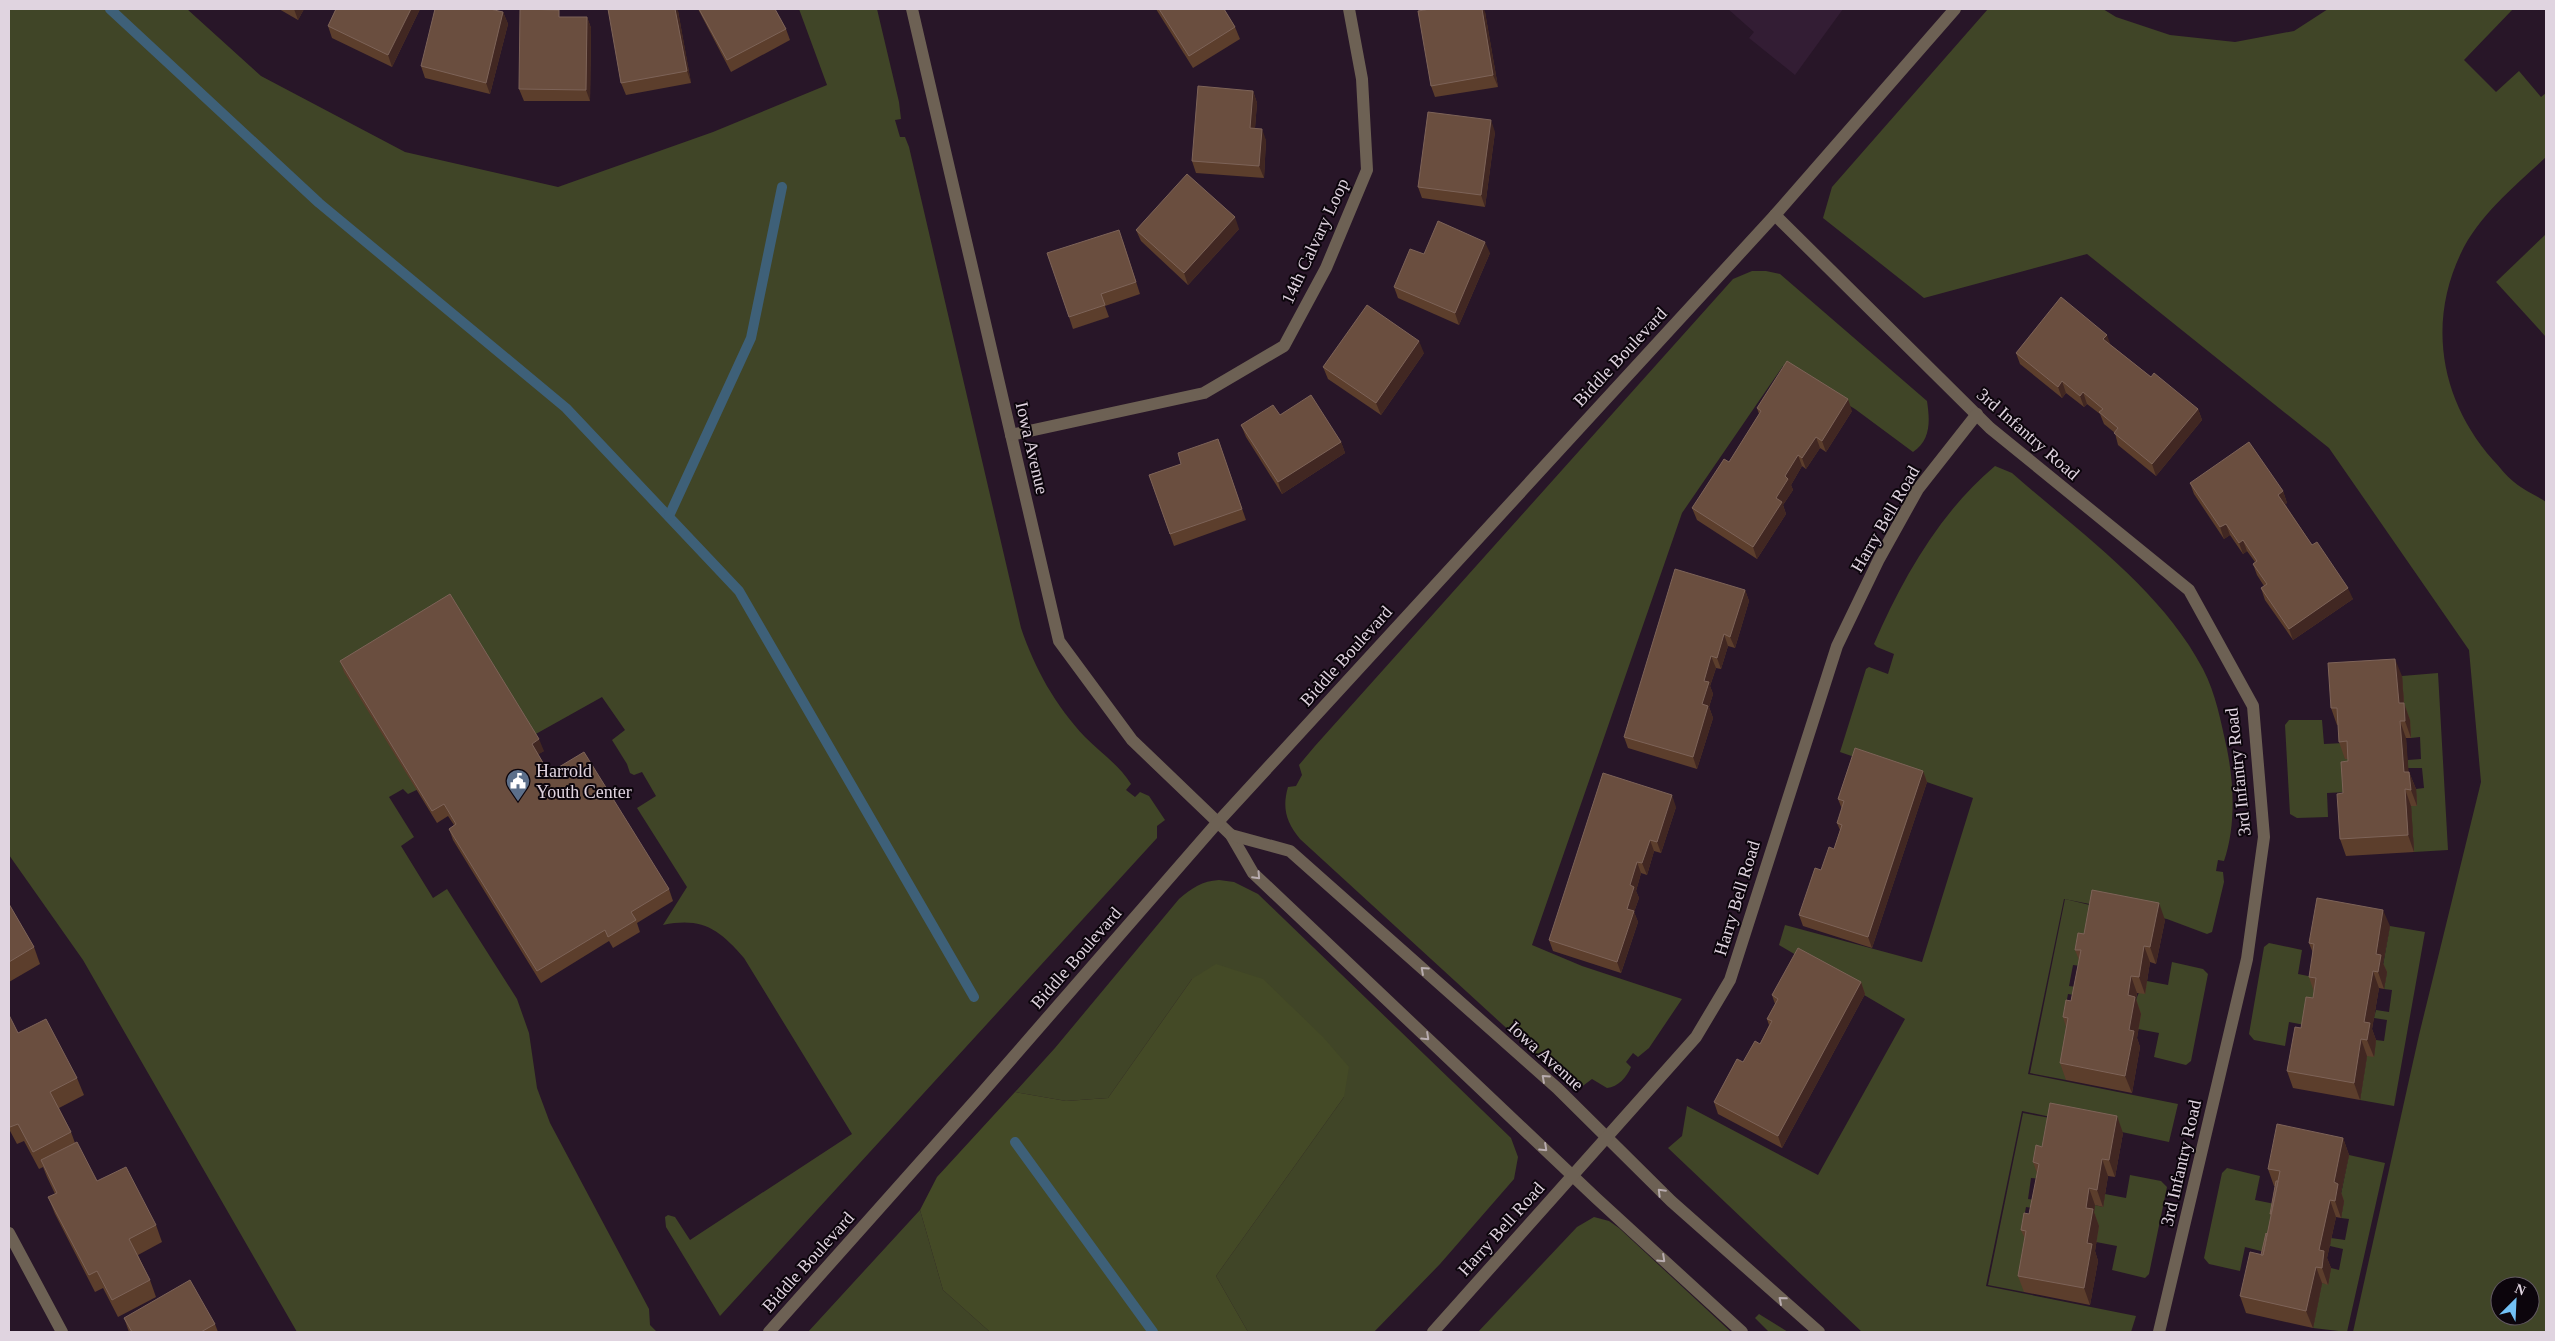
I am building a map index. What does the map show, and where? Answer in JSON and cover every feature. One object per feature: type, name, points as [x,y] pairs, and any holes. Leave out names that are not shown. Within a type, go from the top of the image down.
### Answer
[{"type":"street","name":"Iowa Avenue","points":[[912,9],[1059,641],[1132,740],[1231,835],[1253,873],[1572,1175],[1742,1332]]},
{"type":"street","name":"14th Calvary Loop","points":[[1011,435],[1204,393],[1284,346],[1326,268],[1367,170],[1362,79],[1350,9]]},
{"type":"street","name":"Biddle Boulevard","points":[[769,1332],[981,1094],[1217,823],[1776,215],[1956,9]]},
{"type":"street","name":"3rd Infantry Road","points":[[1776,215],[1990,428],[2189,590],[2253,706],[2264,837],[2247,959],[2159,1332]]},
{"type":"street","name":"Harry Bell Road","points":[[1432,1332],[1696,1037],[1730,980],[1837,646],[1879,560],[1918,489],[1977,414]]},
{"type":"street","name":"Iowa Avenue","points":[[1231,835],[1290,851],[1557,1088],[1671,1201],[1819,1332]]},
{"type":"street","points":[[9,1233],[62,1332]]},
{"type":"shaded area","points":[[1728,9],[1843,9],[1795,75],[1749,38],[1754,32]]},
{"type":"green space","points":[[9,9],[187,9],[261,76],[405,152],[558,187],[713,132],[827,85],[799,9],[877,9],[899,102],[901,119],[895,120],[900,137],[905,137],[909,147],[1021,628],[1039,672],[1064,712],[1085,737],[1126,777],[1131,784],[1126,790],[1135,797],[1140,792],[1149,796],[1165,820],[1157,826],[1157,838],[720,1316],[666,1227],[665,1217],[668,1215],[675,1217],[690,1240],[852,1134],[744,958],[735,948],[718,933],[699,924],[677,923],[663,925],[687,887],[637,808],[656,796],[642,772],[634,775],[630,773],[627,764],[612,740],[625,730],[602,697],[534,735],[408,794],[403,789],[389,797],[414,837],[401,846],[433,898],[447,889],[517,999],[529,1033],[537,1088],[550,1123],[649,1309],[650,1325],[657,1332],[297,1332],[83,960],[9,855]]},
{"type":"green space","points":[[1988,9],[2103,9],[2116,17],[2170,35],[2235,42],[2294,31],[2328,9],[2513,9],[2464,60],[2496,92],[2519,71],[2541,97],[2546,93],[2546,157],[2499,201],[2468,239],[2450,280],[2444,307],[2442,334],[2445,361],[2451,387],[2461,413],[2475,437],[2511,480],[2546,502],[2546,1332],[2353,1332],[2419,1035],[2481,782],[2469,650],[2329,448],[2087,254],[1924,298],[1823,218],[1832,187]]},
{"type":"green space","points":[[2546,234],[2546,337],[2496,282]]},
{"type":"green space","points":[[1752,271],[1780,274],[1927,401],[1928,429],[1923,442],[1913,452],[1855,409],[1783,366],[1682,513],[1532,945],[1582,966],[1682,999],[1649,1048],[1638,1057],[1633,1053],[1626,1062],[1631,1067],[1622,1081],[1615,1086],[1607,1088],[1592,1079],[1580,1088],[1562,1079],[1300,839],[1288,821],[1285,808],[1286,795],[1288,787],[1296,786],[1302,775],[1299,765],[1315,746],[1733,279]]},
{"type":"green space","points":[[1995,466],[2012,473],[2091,540],[2142,587],[2165,613],[2185,640],[2208,679],[2218,708],[2227,749],[2233,805],[2231,834],[2224,861],[2218,860],[2216,871],[2223,872],[2224,882],[2212,932],[2207,934],[2167,919],[2064,899],[2028,1074],[2178,1104],[2169,1142],[2022,1111],[1986,1286],[2136,1316],[2131,1332],[1862,1332],[1668,1148],[1682,1136],[1687,1106],[1818,1175],[1905,1019],[1779,945],[1785,925],[1922,962],[1973,798],[1840,752],[1866,669],[1869,667],[1888,674],[1894,654],[1874,644],[1910,571],[1940,525],[1957,504]]},
{"type":"green space","points":[[2438,673],[2448,850],[2414,852],[2411,806],[2417,806],[2416,789],[2424,788],[2422,768],[2408,768],[2408,760],[2421,759],[2420,737],[2411,738],[2405,720],[2402,676]]},
{"type":"green space","points":[[2289,720],[2322,720],[2324,744],[2344,743],[2353,758],[2348,792],[2327,793],[2328,817],[2297,818],[2290,814],[2285,725]]},
{"type":"green space","points":[[1219,880],[1234,882],[1258,894],[1511,1138],[1518,1157],[1514,1179],[1440,1264],[1374,1332],[1248,1332],[1216,1276],[1344,1097],[1192,979],[1108,1098],[1066,1101],[1015,1092],[1055,1048],[1179,899],[1198,886]]},
{"type":"green space","points":[[2065,899],[2098,907],[2081,966],[2073,965],[2069,986],[2083,988],[2081,996],[2068,994],[2064,1015],[2074,1035],[2066,1080],[2030,1073]]},
{"type":"green space","points":[[2390,926],[2425,932],[2394,1106],[2360,1100],[2367,1056],[2374,1056],[2376,1040],[2384,1041],[2387,1020],[2374,1018],[2376,1010],[2389,1012],[2392,990],[2384,989],[2387,972],[2382,971]]},
{"type":"green space","points":[[2269,943],[2302,950],[2298,974],[2318,978],[2310,1026],[2289,1022],[2285,1046],[2254,1040],[2249,1034],[2264,947]]},
{"type":"green space","points":[[2172,962],[2203,969],[2208,974],[2191,1061],[2186,1065],[2154,1057],[2159,1033],[2138,1029],[2135,1015],[2135,1004],[2142,987],[2147,981],[2168,985]]},
{"type":"green space","points":[[1216,964],[1263,979],[1323,1037],[1349,1067],[1344,1097],[1216,1276],[1248,1332],[990,1332],[943,1290],[920,1210],[937,1177],[1015,1092],[1066,1101],[1108,1098],[1192,979]]},
{"type":"green space","points":[[2023,1113],[2056,1119],[2040,1179],[2031,1178],[2028,1199],[2041,1201],[2040,1209],[2026,1207],[2022,1228],[2032,1248],[2024,1292],[1988,1285]]},
{"type":"green space","points":[[2349,1155],[2385,1163],[2347,1332],[2313,1328],[2322,1283],[2328,1284],[2331,1268],[2339,1270],[2343,1249],[2330,1246],[2331,1238],[2345,1240],[2349,1219],[2341,1218],[2344,1201],[2340,1199]]},
{"type":"green space","points":[[2227,1168],[2260,1176],[2255,1200],[2275,1204],[2265,1252],[2245,1247],[2240,1271],[2209,1264],[2204,1258],[2222,1173]]},
{"type":"green space","points":[[2130,1175],[2161,1181],[2167,1187],[2149,1274],[2145,1278],[2112,1270],[2117,1246],[2096,1242],[2092,1225],[2095,1205],[2103,1207],[2105,1194],[2126,1198]]},
{"type":"green space","points":[[920,1210],[943,1290],[990,1332],[808,1332]]},
{"type":"green space","points":[[1594,1217],[1609,1221],[1619,1228],[1731,1332],[1478,1332],[1577,1227]]},
{"type":"green space","points":[[1759,1314],[1788,1332],[1769,1332],[1755,1318]]},
{"type":"building","points":[[336,9],[411,9],[388,55],[328,26]]},
{"type":"building","points":[[435,9],[490,9],[503,12],[486,83],[421,66]]},
{"type":"building","points":[[520,9],[559,10],[559,17],[587,17],[586,90],[519,89]]},
{"type":"building","points":[[608,9],[675,9],[687,71],[621,83]]},
{"type":"building","points":[[699,9],[775,9],[786,29],[727,60]]},
{"type":"building","points":[[1159,9],[1224,9],[1235,27],[1189,56]]},
{"type":"building","points":[[1430,9],[1482,9],[1493,75],[1431,86],[1418,11]]},
{"type":"building","points":[[1198,86],[1253,91],[1250,128],[1262,129],[1259,166],[1192,161]]},
{"type":"building","points":[[1428,112],[1491,120],[1481,195],[1418,187]]},
{"type":"building","points":[[1187,174],[1235,217],[1184,273],[1136,230]]},
{"type":"building","points":[[1438,221],[1485,242],[1455,313],[1394,287],[1410,249],[1424,254]]},
{"type":"building","points":[[1119,230],[1136,282],[1101,294],[1105,305],[1069,317],[1047,253]]},
{"type":"building","points":[[2061,297],[2107,335],[2103,339],[2151,377],[2154,373],[2198,409],[2152,464],[2114,433],[2118,428],[2099,412],[2103,409],[2083,392],[2080,396],[2062,381],[2058,387],[2016,353]]},
{"type":"building","points":[[1367,305],[1419,341],[1376,403],[1323,367]]},
{"type":"building","points":[[1787,361],[1848,399],[1822,441],[1816,437],[1802,458],[1798,455],[1785,476],[1788,479],[1776,498],[1782,502],[1753,547],[1692,508],[1724,459],[1729,462],[1761,411],[1757,408]]},
{"type":"building","points":[[1311,395],[1341,442],[1278,482],[1241,425],[1273,405],[1280,415]]},
{"type":"building","points":[[1218,439],[1242,509],[1170,534],[1149,475],[1181,464],[1178,453]]},
{"type":"building","points":[[2249,442],[2283,491],[2278,495],[2312,545],[2317,542],[2348,588],[2289,629],[2261,588],[2267,584],[2253,564],[2257,561],[2243,540],[2239,543],[2226,524],[2220,527],[2190,483]]},
{"type":"building","points":[[1675,569],[1745,590],[1730,637],[1724,634],[1717,658],[1711,656],[1704,681],[1709,682],[1702,704],[1708,706],[1693,757],[1624,737]]},
{"type":"building","name":"Harrold Youth Center","points":[[450,594],[539,739],[532,744],[549,773],[584,752],[669,889],[631,912],[636,920],[608,937],[605,930],[537,971],[449,829],[456,824],[444,804],[432,811],[340,661]]},
{"type":"building","points":[[2395,659],[2399,703],[2404,703],[2405,721],[2400,721],[2404,772],[2409,772],[2411,790],[2405,789],[2408,835],[2340,839],[2337,794],[2343,793],[2341,762],[2348,761],[2347,741],[2339,742],[2337,708],[2331,708],[2328,663]]},
{"type":"building","points":[[1855,748],[1923,771],[1868,937],[1799,915],[1815,868],[1821,870],[1829,847],[1834,849],[1842,825],[1837,823],[1844,801],[1838,799]]},
{"type":"building","points":[[1603,773],[1672,795],[1657,842],[1650,840],[1642,863],[1637,862],[1630,885],[1634,887],[1627,909],[1634,911],[1617,962],[1549,940]]},
{"type":"building","points":[[2092,890],[2159,903],[2150,947],[2144,946],[2139,977],[2131,976],[2128,995],[2135,997],[2129,1030],[2134,1031],[2125,1076],[2060,1063],[2068,1018],[2063,1017],[2066,1000],[2071,1001],[2081,950],[2075,950],[2078,933],[2084,934]]},
{"type":"building","points":[[2317,898],[2383,910],[2376,954],[2381,955],[2378,972],[2373,971],[2364,1022],[2370,1023],[2367,1040],[2361,1039],[2354,1083],[2287,1071],[2295,1027],[2301,1028],[2306,997],[2313,998],[2316,978],[2309,977],[2314,944],[2309,943]]},
{"type":"building","points":[[9,904],[34,947],[9,962]]},
{"type":"building","points":[[1798,948],[1861,982],[1778,1136],[1714,1102],[1737,1059],[1743,1062],[1755,1041],[1760,1044],[1772,1021],[1767,1019],[1778,999],[1772,995]]},
{"type":"building","points":[[9,1015],[18,1033],[46,1019],[77,1078],[50,1092],[71,1132],[33,1152],[18,1124],[10,1127],[9,1124]]},
{"type":"building","points":[[2050,1103],[2117,1116],[2109,1160],[2102,1159],[2097,1190],[2089,1188],[2086,1208],[2093,1209],[2087,1243],[2092,1244],[2084,1288],[2018,1276],[2026,1231],[2021,1230],[2024,1213],[2029,1214],[2039,1164],[2033,1162],[2036,1145],[2042,1147]]},
{"type":"building","points":[[2277,1124],[2343,1138],[2334,1182],[2338,1184],[2335,1201],[2330,1200],[2319,1250],[2324,1251],[2322,1268],[2316,1267],[2306,1311],[2240,1296],[2250,1252],[2263,1255],[2280,1171],[2268,1169]]},
{"type":"building","points":[[77,1142],[97,1181],[126,1167],[156,1225],[129,1239],[150,1280],[112,1300],[97,1271],[89,1275],[48,1197],[57,1193],[41,1160]]},
{"type":"building","points":[[2276,1181],[2278,1181],[2270,1214]]},
{"type":"building","points":[[2266,1233],[2263,1255],[2261,1255]]},
{"type":"building","points":[[190,1280],[215,1324],[201,1332],[132,1332],[124,1318]]},
{"type":"waterway","points":[[110,9],[319,203],[566,408],[739,591],[974,997]]},
{"type":"waterway","points":[[669,516],[751,338],[782,187]]},
{"type":"waterway","points":[[1015,1142],[1153,1332]]},
{"type":"place","name":"Harrold Youth Center","points":[[518,802]]}]
